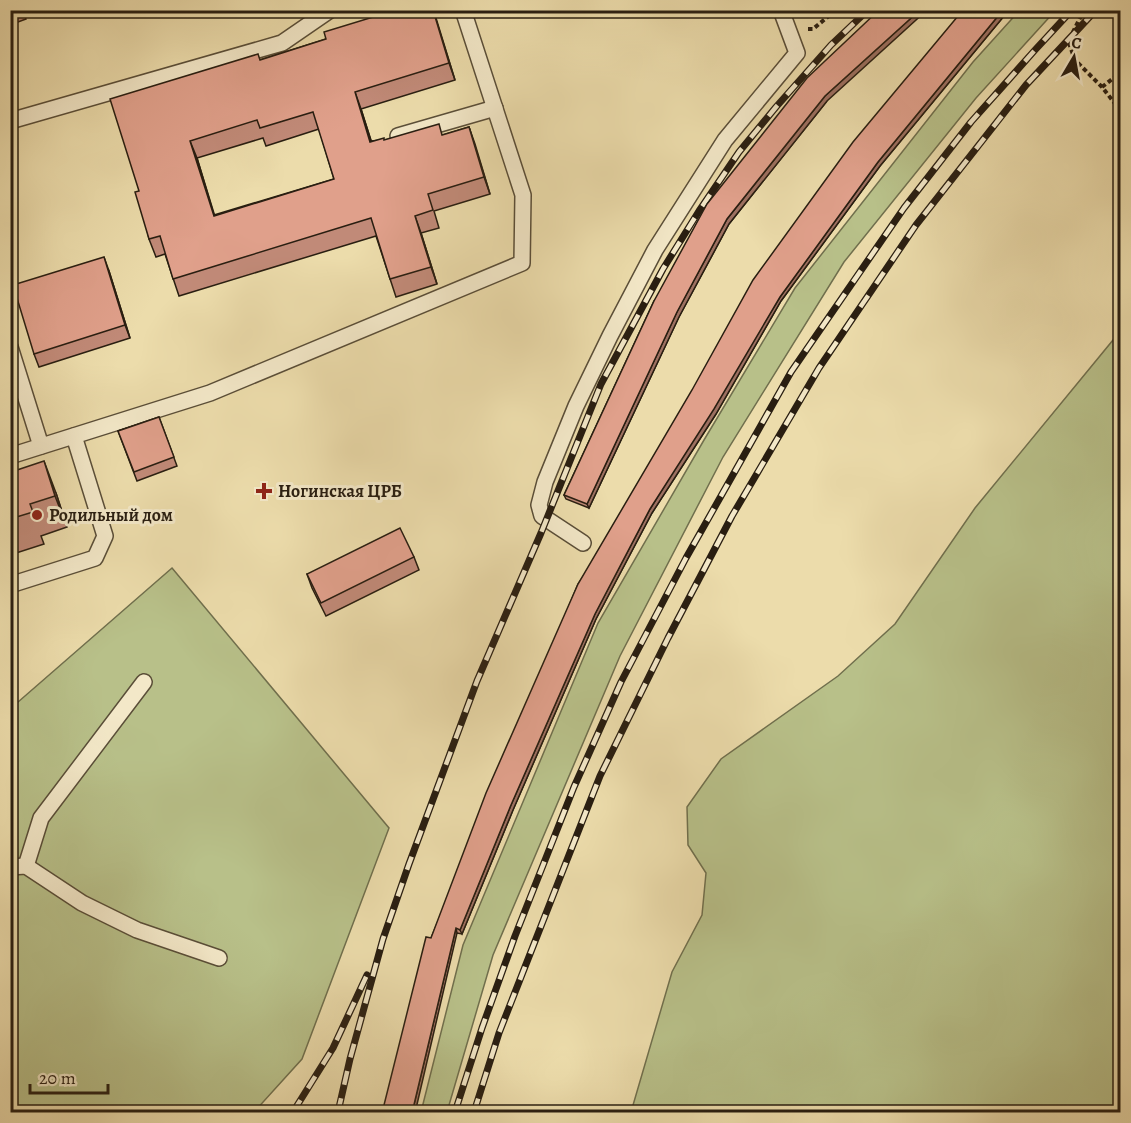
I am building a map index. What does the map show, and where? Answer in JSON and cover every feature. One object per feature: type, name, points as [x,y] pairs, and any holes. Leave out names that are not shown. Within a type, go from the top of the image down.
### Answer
[{"type":"lane","points":[[10,121],[282,43],[330,10]]},
{"type":"lane","points":[[10,456],[210,393],[522,263],[523,195],[463,10]]},
{"type":"lane","points":[[583,543],[542,516],[539,505],[545,482],[576,406],[655,250],[725,140],[797,53],[782,10]]},
{"type":"lane","points":[[398,136],[495,108]]},
{"type":"lane","points":[[10,347],[41,446]]},
{"type":"lane","points":[[10,585],[95,558],[105,536],[74,436]]},
{"type":"lane","points":[[144,682],[41,818],[18,866],[82,903],[137,930],[219,958]]},
{"type":"path","points":[[789,31],[813,29],[836,10]]},
{"type":"path","points":[[1087,10],[1080,18],[1070,38],[1070,46],[1075,60],[1102,87],[1120,110]]},
{"type":"path","points":[[1102,87],[1120,73]]},
{"type":"green space","points":[[1019,11],[1055,11],[976,98],[844,262],[723,457],[620,656],[493,955],[447,1112],[421,1112],[463,945],[598,623],[795,288],[973,62]]},
{"type":"green space","points":[[1120,326],[1120,1112],[631,1112],[672,972],[702,915],[706,873],[688,845],[687,807],[721,759],[838,676],[895,624],[975,508],[1113,340]]},
{"type":"green space","points":[[172,568],[389,828],[302,1059],[254,1112],[11,1112],[10,709]]},
{"type":"building","points":[[10,10],[22,10],[10,15]]},
{"type":"building","points":[[396,10],[433,10],[449,63],[355,92],[370,142],[439,124],[442,135],[469,127],[484,177],[428,194],[433,210],[415,216],[431,267],[390,279],[371,218],[173,279],[160,236],[149,239],[135,192],[139,191],[110,99],[258,54],[260,60],[326,39],[324,32]],"holes":[[[313,112],[334,179],[214,216],[190,141],[257,120],[260,128]]]},
{"type":"building","points":[[879,10],[920,10],[825,96],[727,219],[677,312],[587,504],[564,495],[654,301],[707,204],[807,78]]},
{"type":"building","points":[[963,10],[1003,10],[878,162],[780,297],[714,409],[650,509],[595,614],[511,805],[460,930],[456,928],[412,1113],[382,1113],[426,937],[431,938],[486,793],[578,584],[692,390],[753,280],[853,142]]},
{"type":"building","points":[[104,257],[125,325],[34,354],[13,285]]},
{"type":"building","points":[[159,417],[174,457],[134,472],[118,431]]},
{"type":"building","points":[[10,458],[13,458],[17,470],[44,461],[55,496],[30,504],[33,512],[10,519]]},
{"type":"building","points":[[400,528],[414,557],[321,603],[307,574]]},
{"type":"railway","points":[[338,1112],[383,939],[409,864],[477,681],[541,533],[601,384],[663,269],[739,152],[831,45],[868,10]]},
{"type":"railway","points":[[455,1112],[515,936],[574,787],[621,682],[686,558],[791,372],[904,208],[971,122],[1072,10]]},
{"type":"railway","points":[[474,1112],[499,1033],[600,776],[668,638],[732,516],[819,368],[916,225],[1026,85],[1096,10]]},
{"type":"railway","points":[[293,1112],[333,1048],[367,975]]},
{"type":"place","name":"Ногинская ЦРБ","points":[[264,491]]},
{"type":"place","name":"Родильный дом","points":[[37,515]]}]
